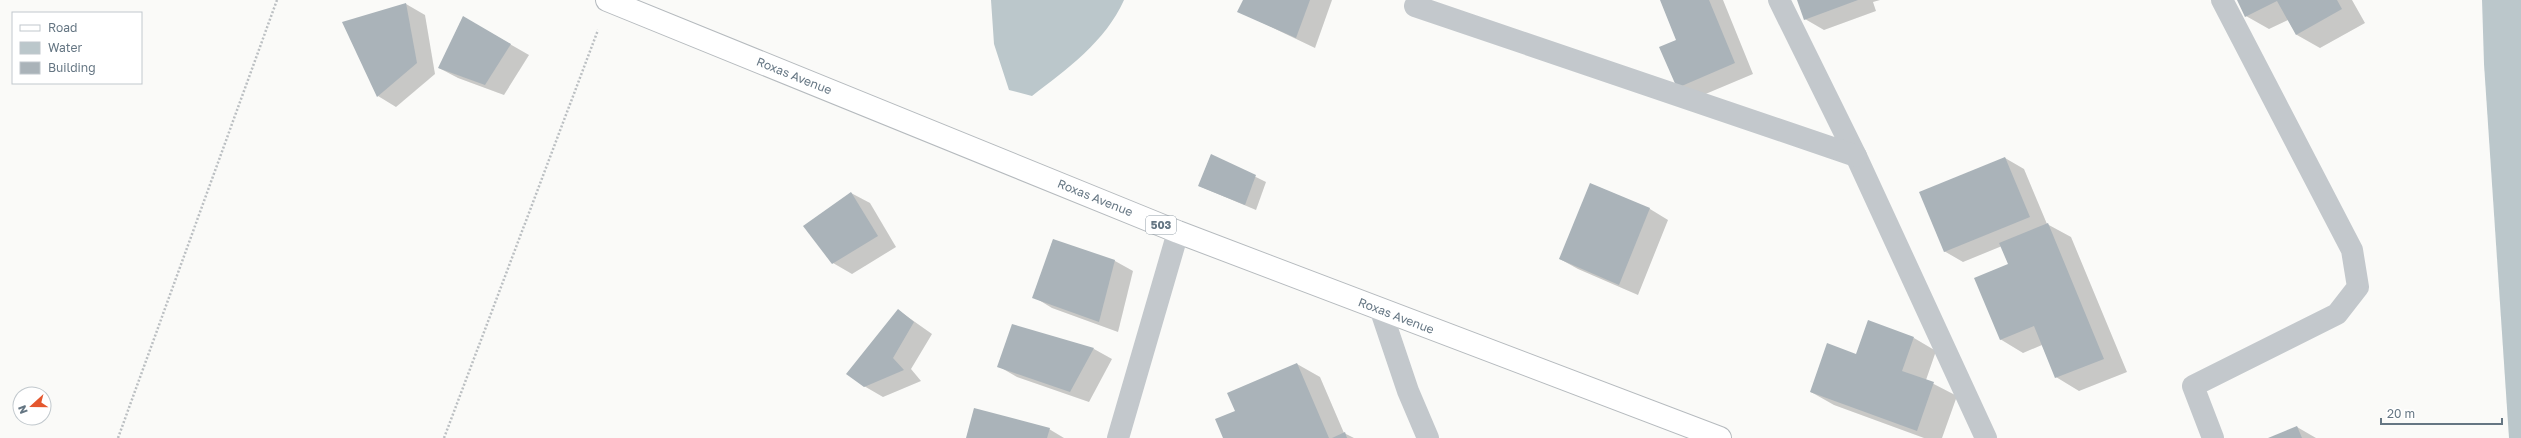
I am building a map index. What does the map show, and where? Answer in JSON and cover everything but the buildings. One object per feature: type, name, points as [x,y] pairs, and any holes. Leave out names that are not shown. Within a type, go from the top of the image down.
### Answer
[{"type":"main road","name":"Roxas Avenue","points":[[608,0],[1178,232],[1720,438]]},
{"type":"street","points":[[1779,0],[1856,156],[1986,438]]},
{"type":"street","points":[[2213,438],[2193,386],[2337,314],[2358,287],[2352,250],[2222,0]]},
{"type":"street","points":[[1415,6],[1856,156]]},
{"type":"street","points":[[1118,438],[1178,232]]},
{"type":"street","points":[[1381,310],[1408,391],[1428,438]]},
{"type":"path","points":[[118,438],[277,0]]},
{"type":"path","points":[[444,438],[608,0]]},
{"type":"water","points":[[991,0],[1124,0],[1107,29],[1096,42],[1058,76],[1032,96],[1009,90],[994,44]]},
{"type":"water","points":[[2482,0],[2521,0],[2521,438],[2509,438],[2484,64]]}]
